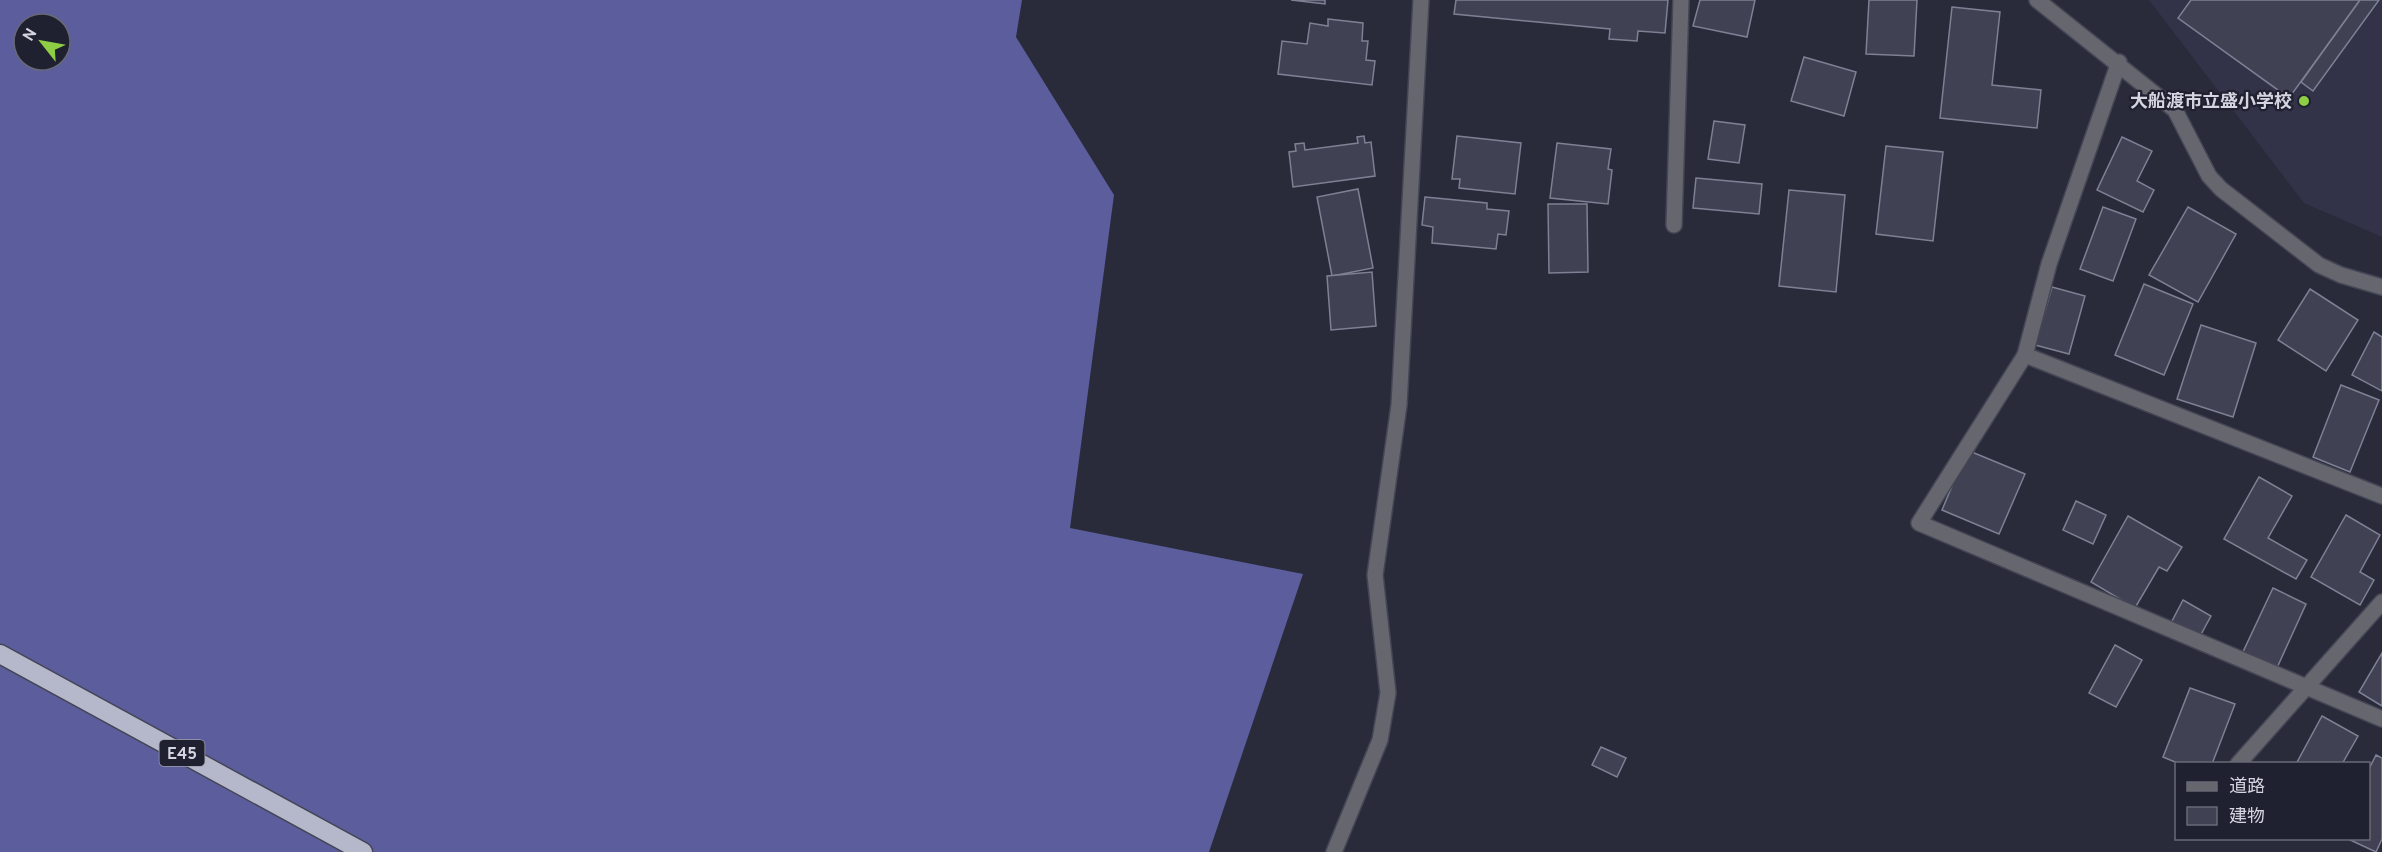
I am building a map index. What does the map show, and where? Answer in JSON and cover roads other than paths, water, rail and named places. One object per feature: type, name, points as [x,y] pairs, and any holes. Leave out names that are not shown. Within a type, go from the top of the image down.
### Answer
[{"type":"highway","name":"E45","points":[[0,654],[363,852]]},
{"type":"street","points":[[1334,852],[1380,740],[1388,693],[1375,575],[1399,405],[1421,0]]},
{"type":"street","points":[[1674,225],[1681,0]]},
{"type":"street","points":[[2037,0],[2119,62],[2175,110],[2209,176],[2221,189],[2319,265],[2341,275],[2382,287]]},
{"type":"street","points":[[2119,62],[2049,264],[2025,355],[1919,523],[2382,719]]},
{"type":"street","points":[[2025,355],[2382,496]]},
{"type":"street","points":[[2240,762],[2382,602]]},
{"type":"place","name":"大船渡市立盛小学校","points":[[2304,101]]}]
